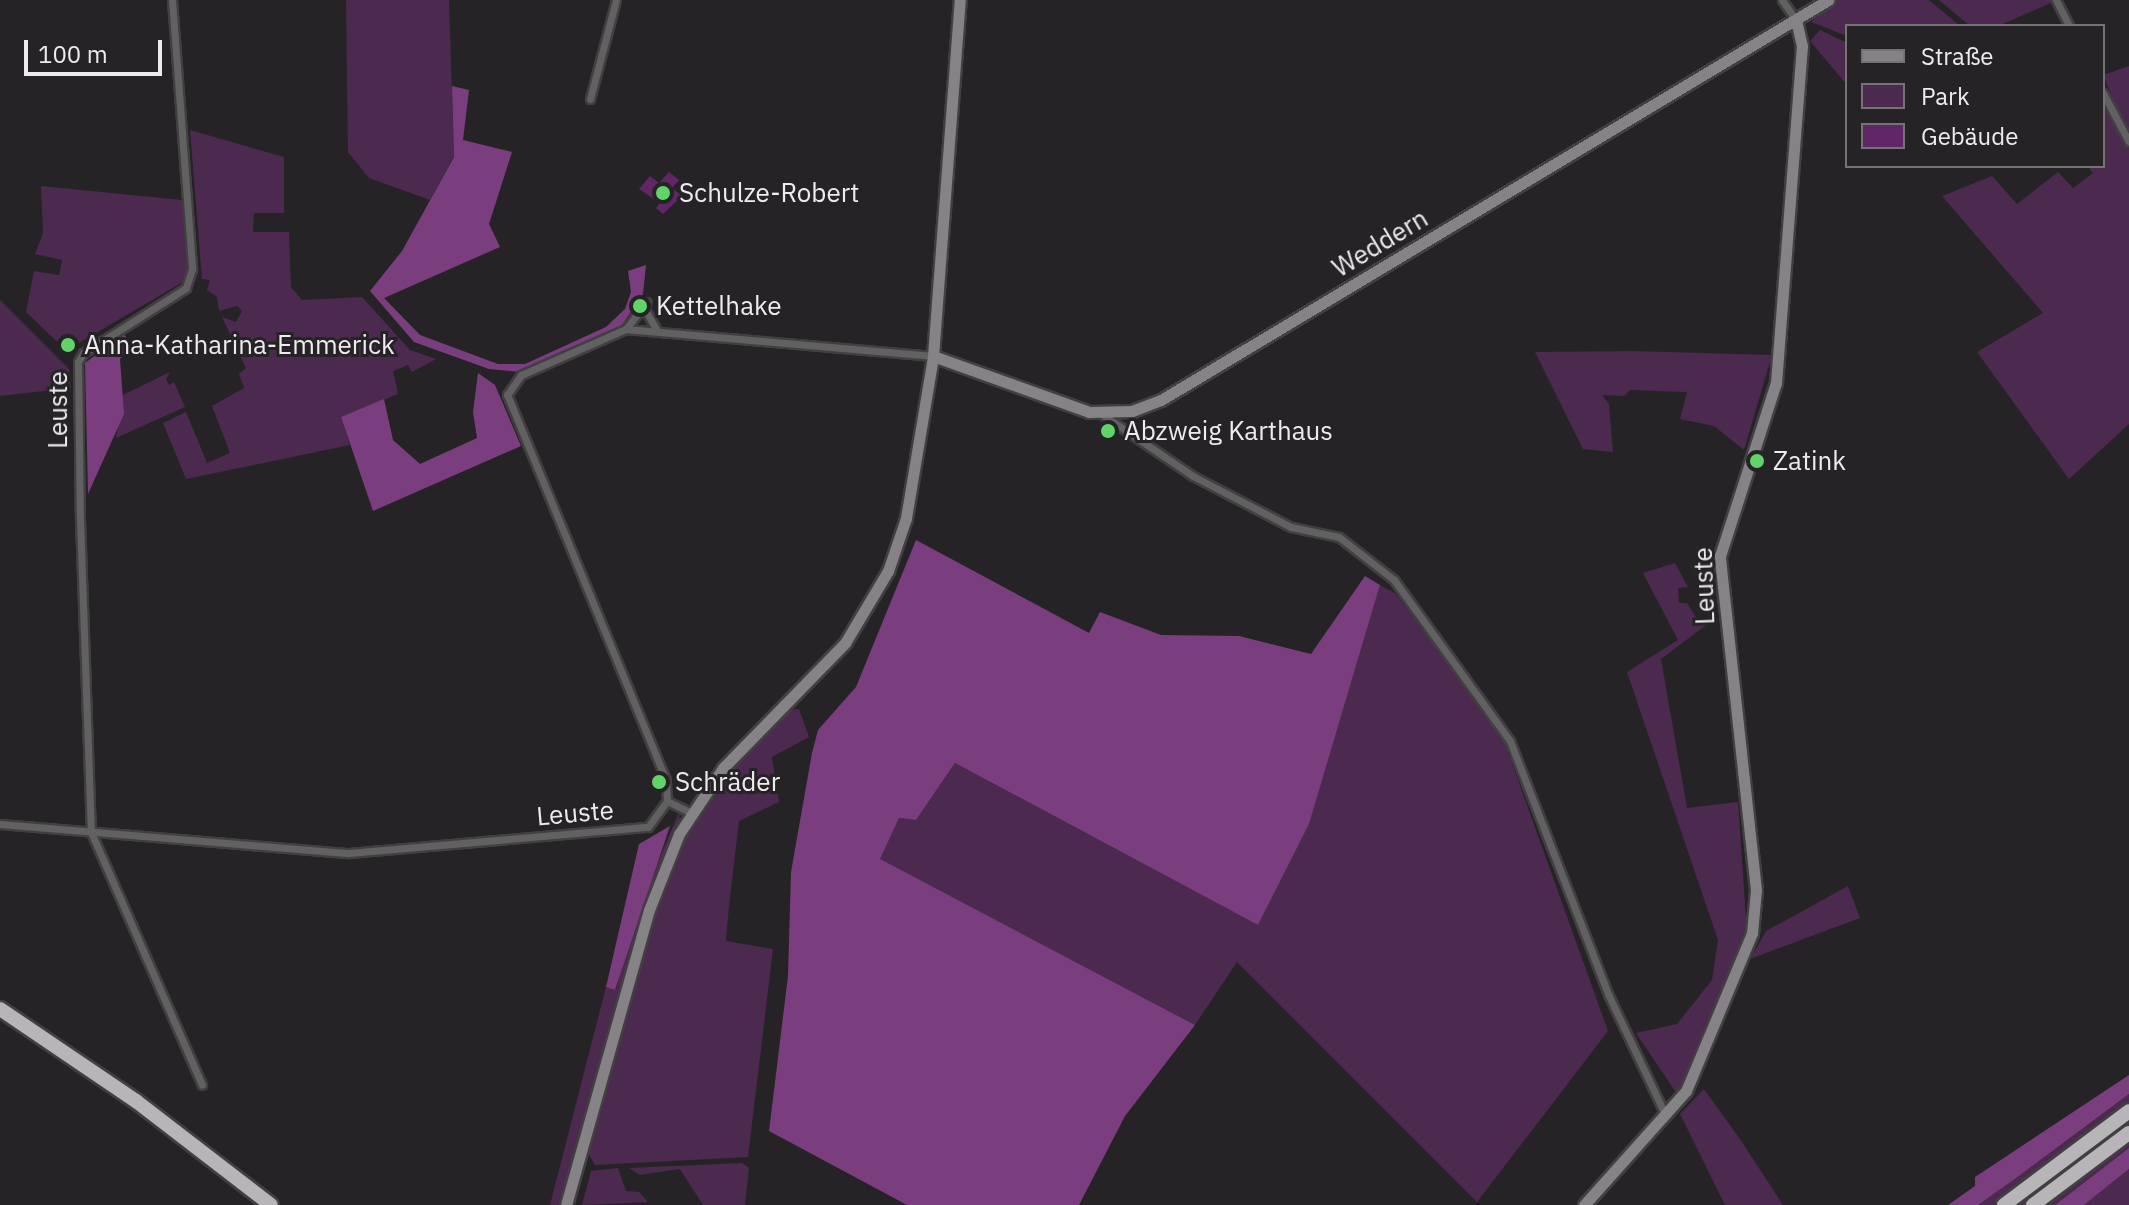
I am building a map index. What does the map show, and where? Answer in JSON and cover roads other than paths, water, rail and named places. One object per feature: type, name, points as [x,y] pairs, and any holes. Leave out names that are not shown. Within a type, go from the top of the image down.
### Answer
[{"type":"highway","points":[[0,1009],[136,1101],[271,1205]]},
{"type":"highway","points":[[2004,1205],[2129,1111]]},
{"type":"highway","points":[[2033,1205],[2129,1133]]},
{"type":"street","name":"Leuste","points":[[172,0],[192,269],[186,288],[78,362],[91,832],[202,1085]]},
{"type":"street","points":[[590,99],[616,0]]},
{"type":"street","points":[[566,1205],[653,897],[692,813],[723,768],[845,643],[888,571],[914,489],[933,356],[960,0]]},
{"type":"street","name":"Leuste","points":[[1584,1205],[1666,1116],[1693,1077],[1752,933],[1756,890],[1720,556],[1776,383],[1802,46],[1796,20],[1782,0]]},
{"type":"street","name":"Weddern","points":[[1103,415],[1161,400],[1828,0]]},
{"type":"street","points":[[2056,0],[2068,24]]},
{"type":"street","points":[[2105,97],[2129,142]]},
{"type":"street","points":[[626,329],[645,305],[656,329]]},
{"type":"street","points":[[692,813],[667,801],[666,780],[507,395],[521,375],[626,329],[656,329],[933,356],[1103,415],[1193,476],[1291,527],[1339,537],[1394,580],[1510,741],[1608,994],[1666,1116]]},
{"type":"street","name":"Leuste","points":[[0,824],[383,852],[640,830],[667,801]]},
{"type":"place","name":"Schulze-Robert","points":[[663,193]]},
{"type":"place","name":"Kettelhake","points":[[640,306]]},
{"type":"place","name":"Anna-Katharina-Emmerick","points":[[68,345]]},
{"type":"place","name":"Abzweig Karthaus","points":[[1108,431]]},
{"type":"place","name":"Zatink","points":[[1757,461]]},
{"type":"place","name":"Schräder","points":[[659,782]]}]
